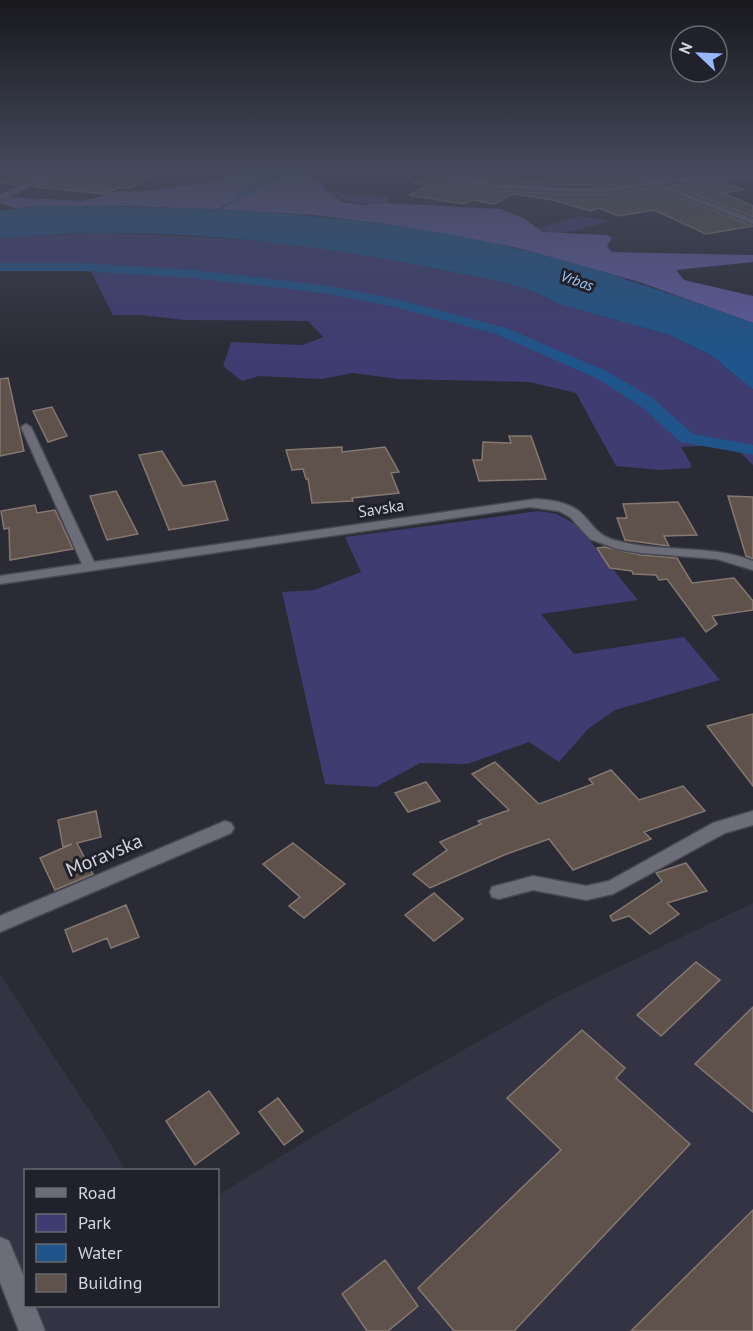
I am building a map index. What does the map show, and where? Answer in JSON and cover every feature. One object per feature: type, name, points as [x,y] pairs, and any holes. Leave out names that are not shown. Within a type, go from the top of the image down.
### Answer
[{"type":"street","points":[[26,427],[89,566]]},
{"type":"street","name":"Savska","points":[[0,579],[530,503],[547,503],[564,507],[575,514],[593,536],[627,548],[734,558],[753,566]]},
{"type":"street","points":[[499,892],[533,883],[586,893],[613,887],[719,828],[753,818]]},
{"type":"street","name":"Moravska","points":[[0,924],[225,828]]},
{"type":"street","points":[[0,1250],[32,1331]]},
{"type":"shaded area","points":[[427,231],[542,231],[607,235],[612,238],[607,246],[612,252],[753,255],[753,262],[676,270],[684,280],[753,296],[753,323],[639,282],[514,247]]},
{"type":"shaded area","points":[[753,903],[753,1331],[35,1331],[25,1307],[219,1307],[219,1194],[332,1125],[558,996]]},
{"type":"shaded area","points":[[0,974],[108,1139],[124,1169],[24,1169],[24,1306],[0,1250]]},
{"type":"green space","points":[[543,231],[572,231],[563,233]]},
{"type":"green space","points":[[99,233],[249,240],[365,254],[502,282],[531,291],[559,304],[669,335],[711,355],[753,390],[753,465],[732,444],[681,447],[691,464],[690,468],[661,470],[616,466],[576,393],[529,382],[398,379],[353,373],[321,379],[259,376],[242,381],[223,366],[231,342],[303,345],[323,337],[308,321],[185,320],[141,315],[113,315],[90,270],[0,269],[0,237]]},
{"type":"green space","points":[[539,511],[557,514],[578,526],[638,600],[541,614],[574,654],[684,637],[720,680],[615,710],[588,729],[559,762],[529,742],[467,764],[420,763],[376,787],[325,784],[282,592],[315,590],[361,572],[345,537]]},
{"type":"water","name":"Vrbas","points":[[0,231],[429,231],[457,236],[575,264],[753,323],[753,390],[711,355],[669,335],[559,304],[514,285],[482,278],[350,253],[226,238],[142,233],[75,233],[0,237]]},
{"type":"building","points":[[700,231],[723,231],[706,234]]},
{"type":"building","points":[[8,378],[24,451],[0,456],[0,379]]},
{"type":"building","points":[[52,407],[67,436],[48,442],[33,411]]},
{"type":"building","points":[[509,436],[531,436],[546,479],[479,481],[473,460],[482,460],[483,442],[511,443]]},
{"type":"building","points":[[342,447],[342,452],[385,447],[399,472],[391,473],[399,493],[352,498],[353,501],[312,503],[308,479],[303,469],[292,470],[286,450]]},
{"type":"building","points":[[162,451],[183,486],[215,481],[228,520],[169,530],[139,455]]},
{"type":"building","points":[[116,491],[138,534],[107,540],[90,496]]},
{"type":"building","points":[[728,496],[753,497],[753,559],[746,556]]},
{"type":"building","points":[[678,502],[697,535],[664,536],[669,546],[625,540],[617,518],[627,518],[623,504]]},
{"type":"building","points":[[35,505],[37,513],[55,510],[73,549],[10,560],[9,528],[4,529],[1,511]]},
{"type":"building","points":[[604,547],[641,555],[677,558],[692,583],[734,578],[753,601],[753,610],[712,616],[717,624],[706,632],[667,579],[659,580],[656,575],[633,574],[632,571],[610,568],[597,548]]},
{"type":"building","points":[[753,714],[753,786],[707,726]]},
{"type":"building","points":[[495,762],[539,804],[593,784],[589,779],[611,770],[639,800],[683,786],[705,811],[644,832],[651,839],[573,870],[549,839],[504,855],[430,888],[413,874],[447,850],[440,842],[481,824],[478,821],[509,810],[472,774]]},
{"type":"building","points":[[426,782],[440,801],[408,812],[395,793]]},
{"type":"building","points":[[96,811],[101,837],[77,843],[93,874],[55,890],[40,858],[72,844],[63,847],[58,820]]},
{"type":"building","points":[[293,843],[345,884],[304,918],[289,906],[300,897],[263,864]]},
{"type":"building","points":[[686,863],[707,891],[667,903],[679,914],[650,934],[629,916],[613,921],[610,916],[662,881],[656,873]]},
{"type":"building","points":[[434,893],[463,919],[434,941],[405,915]]},
{"type":"building","points":[[126,905],[139,937],[111,948],[107,938],[73,952],[65,930]]},
{"type":"building","points":[[696,962],[720,980],[661,1036],[637,1015]]},
{"type":"building","points":[[753,1007],[753,1112],[695,1064]]},
{"type":"building","points":[[582,1030],[625,1068],[616,1078],[690,1144],[514,1331],[454,1331],[418,1288],[561,1150],[507,1098]]},
{"type":"building","points":[[209,1091],[239,1133],[195,1165],[166,1121]]},
{"type":"building","points":[[278,1098],[303,1131],[284,1145],[259,1112]]},
{"type":"building","points":[[753,1210],[753,1331],[631,1331]]},
{"type":"building","points":[[385,1260],[418,1306],[388,1331],[367,1331],[342,1294]]},
{"type":"waterway","points":[[0,267],[82,267],[193,274],[323,289],[392,302],[501,331],[602,375],[645,401],[687,438],[753,450]]}]
